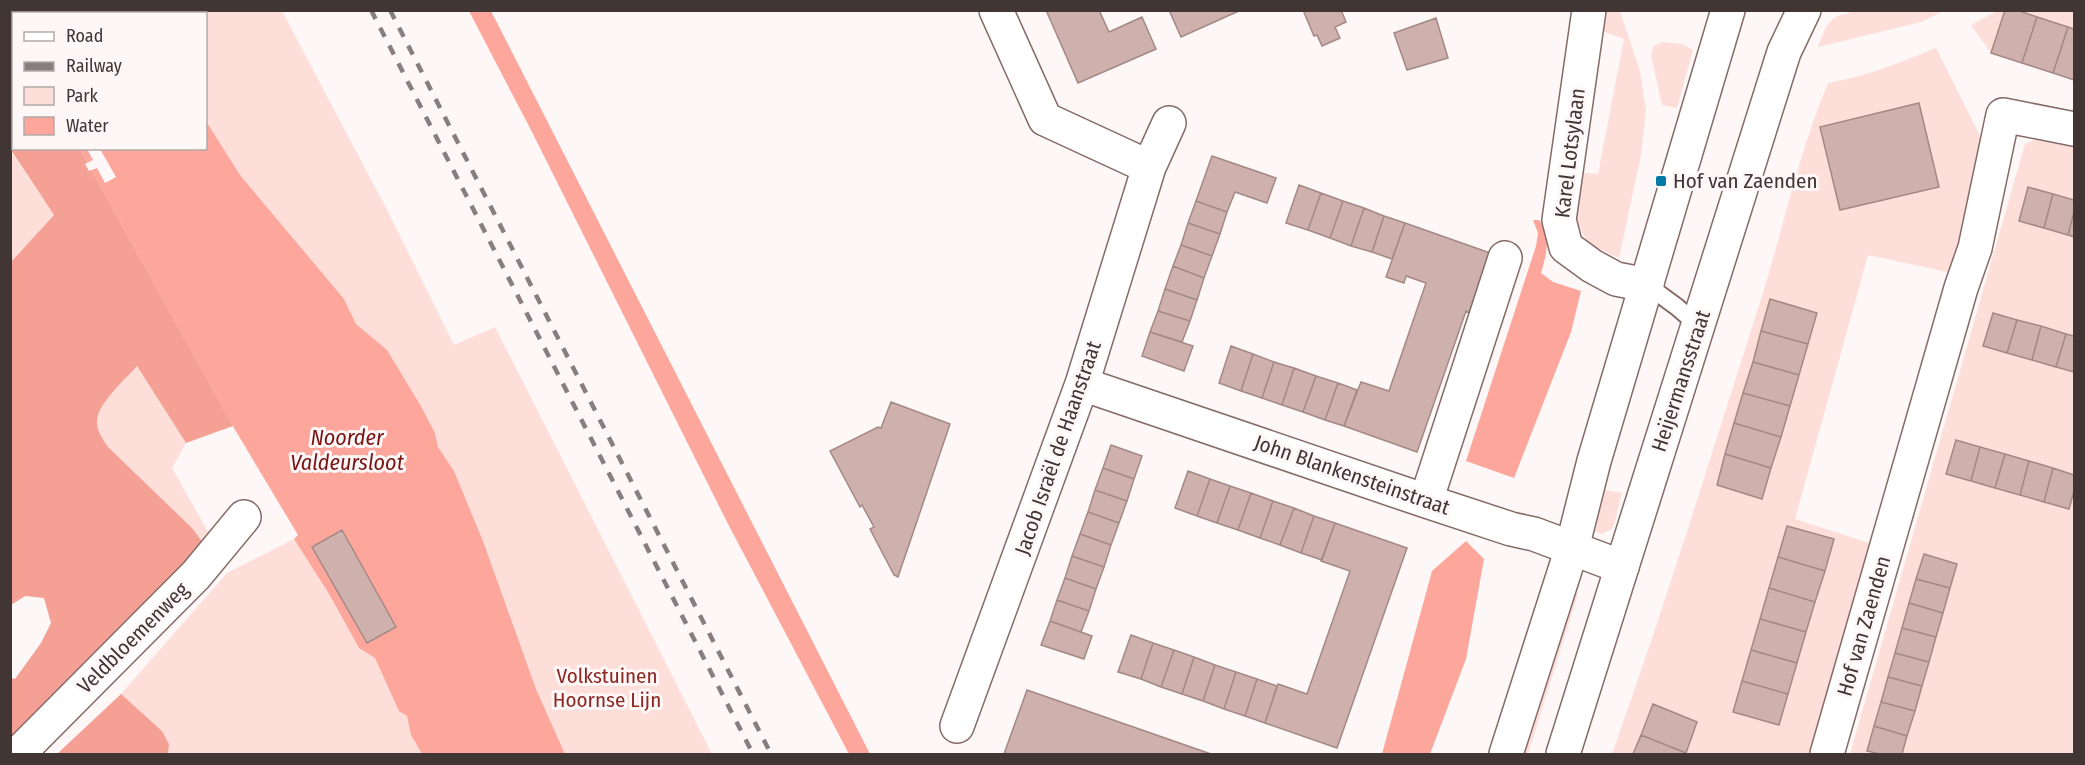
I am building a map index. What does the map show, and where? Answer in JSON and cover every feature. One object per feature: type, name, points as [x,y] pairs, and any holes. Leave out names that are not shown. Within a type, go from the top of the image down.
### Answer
[{"type":"street","points":[[996,10],[1045,119],[1149,167]]},
{"type":"street","points":[[1506,754],[1572,548],[1594,461],[1728,10]]},
{"type":"street","name":"Heijermansstraat","points":[[1563,754],[1784,52],[1804,10]]},
{"type":"street","name":"Karel Lotsylaan","points":[[1585,12],[1559,220],[1566,247],[1592,266],[1616,279],[1647,285]]},
{"type":"street","name":"Hof van Zaenden","points":[[1827,754],[1961,288],[1975,248],[2003,116],[2074,129]]},
{"type":"street","name":"Jacob Israël de Haanstraat","points":[[957,726],[1082,384],[1149,167],[1169,123]]},
{"type":"street","points":[[1426,501],[1505,258]]},
{"type":"street","name":"John Blankensteinstraat","points":[[1082,384],[1572,548],[1622,567]]},
{"type":"street","name":"Veldbloemenweg","points":[[18,754],[196,575],[244,517]]},
{"type":"lane","name":"Karel Lotsylaan","points":[[1647,285],[1699,326]]},
{"type":"green space","name":"Volkstuinen Hoornse Lijn","points":[[282,11],[387,210],[454,345],[495,327],[712,754],[565,754],[536,689],[483,541],[454,471],[438,447],[435,433],[421,406],[387,350],[356,324],[344,299],[240,175],[207,123],[207,12],[134,12]]},
{"type":"green space","points":[[1600,11],[1620,11],[1640,71],[1646,110],[1641,155],[1619,258],[1589,244],[1577,224],[1578,172],[1598,174],[1624,39],[1596,29]]},
{"type":"green space","points":[[1856,11],[1943,11],[1921,22],[1818,47],[1831,21],[1840,15]]},
{"type":"green space","points":[[1997,11],[2005,11],[1991,53],[1971,25]]},
{"type":"green space","points":[[2017,11],[2074,11],[2074,29]]},
{"type":"green space","points":[[1662,42],[1682,44],[1693,50],[1677,108],[1662,105],[1651,55],[1654,46]]},
{"type":"green space","points":[[1936,48],[1978,132],[1986,154],[1952,273],[1868,255],[1795,519],[1872,544],[1810,754],[1612,754],[1689,526],[1762,296],[1800,162],[1828,83],[1869,73]]},
{"type":"green space","points":[[2043,137],[2074,146],[2074,754],[1850,754],[2025,144]]},
{"type":"green space","points":[[10,150],[54,215],[11,262],[10,262]]},
{"type":"green space","points":[[137,366],[186,443],[172,468],[212,539],[205,546],[193,529],[108,447],[99,431],[97,420],[102,406]]},
{"type":"green space","points":[[1605,490],[1622,493],[1613,528],[1603,534],[1595,532]]},
{"type":"green space","points":[[294,539],[329,594],[359,648],[375,657],[399,710],[407,716],[411,735],[422,754],[168,754],[169,744],[162,731],[121,694],[227,573]]},
{"type":"green space","points":[[1574,593],[1578,594],[1528,754],[1523,754]]},
{"type":"shaded area","points":[[10,33],[12,36],[12,150],[81,150],[233,426],[186,443],[137,366],[102,406],[97,424],[108,447],[193,529],[205,546],[10,751],[11,678],[15,679],[41,643],[51,623],[44,598],[25,596],[11,605],[11,262],[54,215],[11,150]]},
{"type":"shaded area","points":[[121,694],[162,731],[169,744],[168,754],[57,754]]},
{"type":"water","points":[[11,11],[134,12],[12,12],[12,36]]},
{"type":"water","points":[[469,11],[491,11],[870,754],[849,754],[727,522]]},
{"type":"water","name":"Noorder Valdeursloot","points":[[207,123],[240,175],[344,299],[356,324],[387,350],[421,406],[435,433],[438,447],[454,471],[483,541],[536,689],[565,754],[422,754],[411,735],[407,716],[399,711],[375,658],[359,648],[329,594],[294,539],[298,535],[231,423],[81,150],[207,150]]},
{"type":"water","points":[[1533,220],[1539,220],[1546,232],[1546,253],[1541,273],[1553,282],[1581,291],[1571,332],[1514,478],[1466,461],[1536,246],[1538,233]]},
{"type":"water","points":[[1466,541],[1484,559],[1466,659],[1430,754],[1382,754],[1432,571]]},
{"type":"pier","points":[[88,150],[101,150],[116,177],[105,183],[97,168],[89,171],[85,164],[93,160]]},
{"type":"building","points":[[1046,10],[1099,10],[1109,32],[1142,17],[1156,49],[1078,83]]},
{"type":"building","points":[[1169,10],[1241,10],[1181,37]]},
{"type":"building","points":[[1303,10],[1341,10],[1346,22],[1335,27],[1340,38],[1322,46],[1317,35],[1314,36]]},
{"type":"building","points":[[2005,10],[2017,10],[2037,17],[2022,63],[1991,53]]},
{"type":"building","points":[[2037,17],[2068,27],[2053,73],[2022,63]]},
{"type":"building","points":[[1436,18],[1448,58],[1407,70],[1394,33]]},
{"type":"building","points":[[2068,27],[2074,29],[2074,80],[2053,73]]},
{"type":"building","points":[[1919,103],[1939,187],[1840,210],[1820,127]]},
{"type":"building","points":[[1212,156],[1276,178],[1267,203],[1235,192],[1227,212],[1196,201]]},
{"type":"building","points":[[1299,185],[1321,193],[1308,230],[1286,223]]},
{"type":"building","points":[[2028,187],[2053,194],[2044,228],[2019,221]]},
{"type":"building","points":[[1321,193],[1343,201],[1330,238],[1308,230]]},
{"type":"building","points":[[2053,194],[2074,200],[2074,212],[2068,235],[2044,228]]},
{"type":"building","points":[[1196,201],[1227,212],[1220,234],[1188,223]]},
{"type":"building","points":[[1343,201],[1364,208],[1351,246],[1330,238]]},
{"type":"building","points":[[1364,208],[1384,216],[1372,252],[1351,246]]},
{"type":"building","points":[[2074,212],[2074,237],[2068,235]]},
{"type":"building","points":[[1384,216],[1405,223],[1392,259],[1372,252]]},
{"type":"building","points":[[1188,223],[1220,234],[1212,256],[1181,245]]},
{"type":"building","points":[[1405,223],[1493,254],[1472,314],[1466,311],[1417,452],[1344,426],[1361,382],[1389,391],[1426,283],[1406,276],[1404,283],[1386,277]]},
{"type":"building","points":[[1181,245],[1212,256],[1204,278],[1173,266]]},
{"type":"building","points":[[1173,266],[1204,278],[1197,300],[1165,289]]},
{"type":"building","points":[[1165,289],[1197,300],[1190,321],[1158,311]]},
{"type":"building","points":[[1770,299],[1817,313],[1808,344],[1761,331]]},
{"type":"building","points":[[1158,311],[1190,321],[1182,342],[1150,332]]},
{"type":"building","points":[[1993,313],[2017,320],[2007,353],[1983,346]]},
{"type":"building","points":[[2017,320],[2041,326],[2032,360],[2007,353]]},
{"type":"building","points":[[2041,326],[2066,334],[2056,367],[2032,360]]},
{"type":"building","points":[[1761,331],[1808,344],[1799,375],[1753,362]]},
{"type":"building","points":[[1150,332],[1193,346],[1184,371],[1142,356]]},
{"type":"building","points":[[2066,334],[2074,336],[2074,372],[2056,367]]},
{"type":"building","points":[[1231,346],[1253,354],[1241,391],[1219,383]]},
{"type":"building","points":[[1253,354],[1274,362],[1262,398],[1241,391]]},
{"type":"building","points":[[1274,362],[1294,368],[1282,405],[1262,398]]},
{"type":"building","points":[[1753,362],[1799,375],[1790,406],[1743,393]]},
{"type":"building","points":[[1294,368],[1316,376],[1303,412],[1282,405]]},
{"type":"building","points":[[1316,376],[1338,383],[1325,420],[1303,412]]},
{"type":"building","points":[[1338,383],[1357,390],[1344,426],[1325,420]]},
{"type":"building","points":[[1743,393],[1790,406],[1781,437],[1734,423]]},
{"type":"building","points":[[891,402],[950,424],[898,577],[894,575],[870,529],[874,527],[862,505],[860,507],[830,451],[878,427],[881,428]]},
{"type":"building","points":[[1734,423],[1781,437],[1771,468],[1725,454]]},
{"type":"building","points":[[1956,440],[1980,447],[1971,481],[1946,474]]},
{"type":"building","points":[[1111,445],[1142,456],[1134,479],[1103,468]]},
{"type":"building","points":[[1980,447],[2005,454],[1995,488],[1971,481]]},
{"type":"building","points":[[1725,454],[1771,468],[1762,499],[1717,485]]},
{"type":"building","points":[[2005,454],[2029,461],[2020,495],[1995,488]]},
{"type":"building","points":[[2029,461],[2053,468],[2044,502],[2020,495]]},
{"type":"building","points":[[1103,468],[1134,479],[1127,501],[1095,490]]},
{"type":"building","points":[[2053,468],[2074,475],[2074,491],[2069,509],[2044,502]]},
{"type":"building","points":[[1188,471],[1210,479],[1197,516],[1175,508]]},
{"type":"building","points":[[1210,479],[1230,486],[1217,523],[1197,516]]},
{"type":"building","points":[[1230,486],[1251,493],[1238,530],[1217,523]]},
{"type":"building","points":[[1095,490],[1127,501],[1119,523],[1088,512]]},
{"type":"building","points":[[1251,493],[1273,501],[1260,538],[1238,530]]},
{"type":"building","points":[[1273,501],[1294,508],[1280,545],[1260,538]]},
{"type":"building","points":[[1294,508],[1314,516],[1301,553],[1280,545]]},
{"type":"building","points":[[1088,512],[1119,523],[1111,545],[1080,534]]},
{"type":"building","points":[[1314,516],[1335,523],[1322,560],[1301,553]]},
{"type":"building","points":[[1335,523],[1407,548],[1337,748],[1265,723],[1278,684],[1307,694],[1350,571],[1321,561]]},
{"type":"building","points":[[1787,526],[1834,539],[1825,571],[1778,557]]},
{"type":"building","points":[[342,530],[396,627],[367,643],[312,547]]},
{"type":"building","points":[[1080,534],[1111,545],[1104,567],[1072,556]]},
{"type":"building","points":[[1924,554],[1957,564],[1950,588],[1916,579]]},
{"type":"building","points":[[1072,556],[1104,567],[1096,589],[1065,578]]},
{"type":"building","points":[[1778,557],[1825,571],[1815,602],[1769,588]]},
{"type":"building","points":[[1065,578],[1096,589],[1089,611],[1057,600]]},
{"type":"building","points":[[1916,579],[1950,588],[1943,613],[1909,603]]},
{"type":"building","points":[[1769,588],[1815,602],[1806,632],[1760,619]]},
{"type":"building","points":[[1057,600],[1089,611],[1081,632],[1050,621]]},
{"type":"building","points":[[1909,603],[1943,613],[1936,637],[1902,628]]},
{"type":"building","points":[[1760,619],[1806,632],[1797,663],[1751,650]]},
{"type":"building","points":[[1050,621],[1092,636],[1084,659],[1041,645]]},
{"type":"building","points":[[1902,628],[1936,637],[1929,662],[1895,653]]},
{"type":"building","points":[[1131,635],[1153,643],[1141,679],[1118,672]]},
{"type":"building","points":[[1153,643],[1174,650],[1161,687],[1141,679]]},
{"type":"building","points":[[1174,650],[1194,657],[1182,694],[1161,687]]},
{"type":"building","points":[[1751,650],[1797,663],[1788,694],[1742,681]]},
{"type":"building","points":[[1895,653],[1929,662],[1922,686],[1888,677]]},
{"type":"building","points":[[1194,657],[1215,665],[1203,701],[1182,694]]},
{"type":"building","points":[[1215,665],[1236,672],[1224,709],[1203,701]]},
{"type":"building","points":[[1236,672],[1257,679],[1245,716],[1224,709]]},
{"type":"building","points":[[1888,677],[1922,686],[1915,711],[1881,702]]},
{"type":"building","points":[[1257,679],[1277,686],[1265,723],[1245,716]]},
{"type":"building","points":[[1742,681],[1788,694],[1779,725],[1733,712]]},
{"type":"building","points":[[1027,690],[1211,754],[1004,754]]},
{"type":"building","points":[[1881,702],[1915,711],[1907,736],[1874,726]]},
{"type":"building","points":[[1653,704],[1697,722],[1686,753],[1641,735]]},
{"type":"building","points":[[1874,726],[1907,736],[1902,754],[1880,754],[1867,751]]},
{"type":"building","points":[[1641,735],[1686,753],[1633,754]]},
{"type":"railway","points":[[371,10],[753,754]]},
{"type":"railway","points":[[390,10],[771,754]]},
{"type":"place","name":"Hof van Zaenden","points":[[1661,181]]}]
